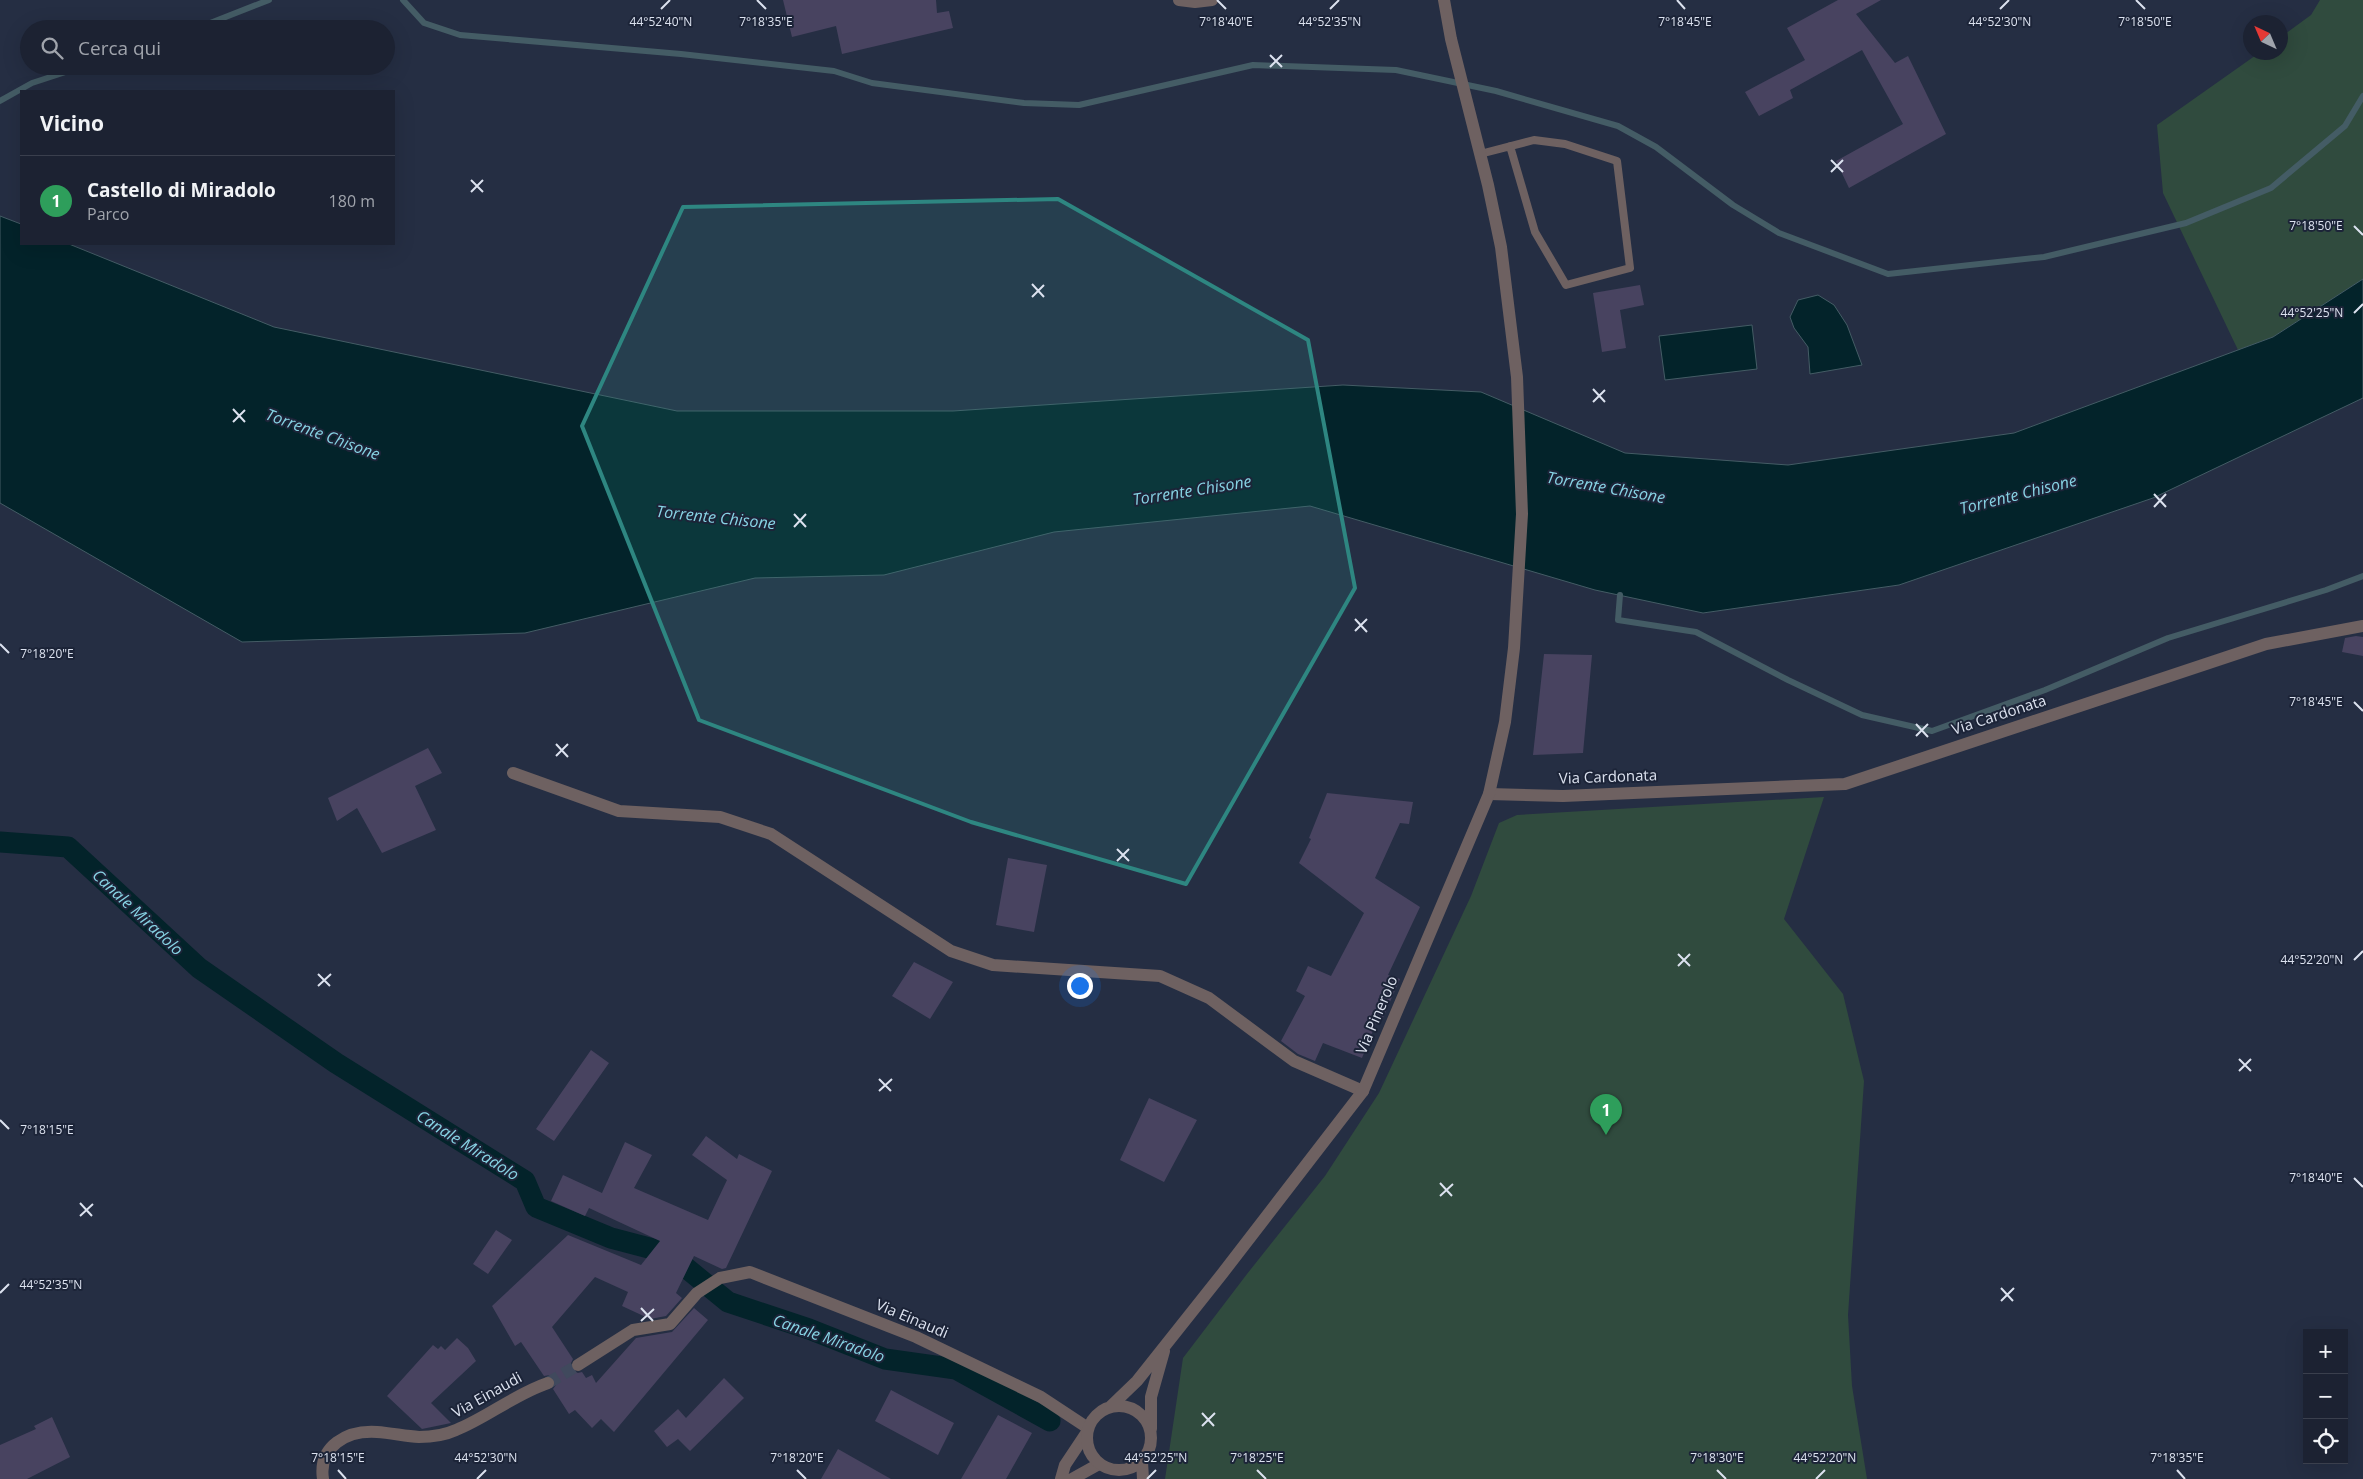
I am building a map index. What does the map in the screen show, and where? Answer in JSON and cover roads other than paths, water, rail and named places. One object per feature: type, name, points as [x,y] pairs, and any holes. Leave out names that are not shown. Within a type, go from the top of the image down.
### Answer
[{"type":"street","points":[[1179,0],[1195,2],[1212,0]]},
{"type":"street","name":"Via Pinerolo","points":[[1110,1407],[1136,1381],[1166,1344],[1363,1091],[1489,794],[1504,722],[1514,648],[1522,514],[1517,377],[1501,247],[1475,130],[1451,39],[1444,0]]},
{"type":"street","name":"Via Cardonata","points":[[1489,794],[1563,796],[1845,784],[2266,644],[2363,626]]},
{"type":"street","points":[[513,772],[619,811],[720,817],[771,834],[951,951],[993,965],[1160,976],[1209,998],[1294,1061],[1363,1091]]},
{"type":"street","name":"Via Einaudi","points":[[578,1366],[633,1330],[670,1324],[697,1293],[714,1282],[736,1274],[750,1272],[916,1337],[1041,1397],[1088,1430]]},
{"type":"street","name":"Via Pinerolo","points":[[1151,1431],[1151,1397],[1166,1344]]},
{"type":"street","name":"Via Einaudi","points":[[323,1479],[324,1456],[332,1445],[343,1438],[374,1432],[419,1437],[438,1435],[472,1423],[531,1388],[548,1383]]},
{"type":"street","points":[[1061,1479],[1065,1466],[1096,1415],[1110,1407],[1120,1405],[1140,1413],[1147,1421],[1151,1431],[1152,1442],[1148,1453],[1142,1461],[1125,1470],[1103,1466],[1072,1479]]},
{"type":"street","points":[[1088,1430],[1089,1450],[1114,1479]]},
{"type":"street","points":[[1142,1461],[1143,1479]]},
{"type":"lane","points":[[1480,154],[1510,146],[1534,140],[1565,144],[1617,161],[1630,268],[1566,285],[1535,232],[1510,146]]},
{"type":"water","name":"Torrente Chisone","points":[[0,216],[20,224],[20,245],[71,245],[274,327],[677,411],[953,411],[1343,385],[1481,392],[1625,453],[1788,465],[2014,433],[2273,337],[2363,279],[2363,398],[2153,498],[1899,585],[1703,613],[1595,590],[1310,506],[1054,532],[884,575],[755,578],[525,633],[242,642],[0,503]]},
{"type":"water","points":[[1818,295],[1834,305],[1847,325],[1862,365],[1810,374],[1808,347],[1794,328],[1790,317],[1798,300]]},
{"type":"water","points":[[1752,325],[1757,369],[1665,380],[1659,336]]},
{"type":"waterway","points":[[218,20],[269,0]]},
{"type":"waterway","points":[[403,0],[424,23],[460,35],[681,54],[834,71],[872,83],[1024,103],[1079,105],[1253,65],[1396,70],[1496,91],[1618,126],[1656,147],[1733,205],[1779,233],[1888,274],[2044,257],[2186,223],[2271,188],[2345,126],[2363,96]]},
{"type":"waterway","points":[[0,101],[32,83],[56,75]]},
{"type":"waterway","points":[[1620,595],[1618,620],[1696,632],[1788,680],[1862,715],[1932,731],[2045,690],[2168,638],[2326,590],[2363,576]]},
{"type":"waterway","name":"Canale Miradolo","points":[[0,842],[68,847],[199,968],[336,1063],[525,1181],[536,1207],[611,1238],[668,1253],[728,1302],[809,1329],[885,1359],[956,1369],[1050,1421]]},
{"type":"tunnel","points":[[548,1383],[578,1365]]},
{"type":"place","name":"Castello di Miradolo","points":[[1606,1135]]}]
